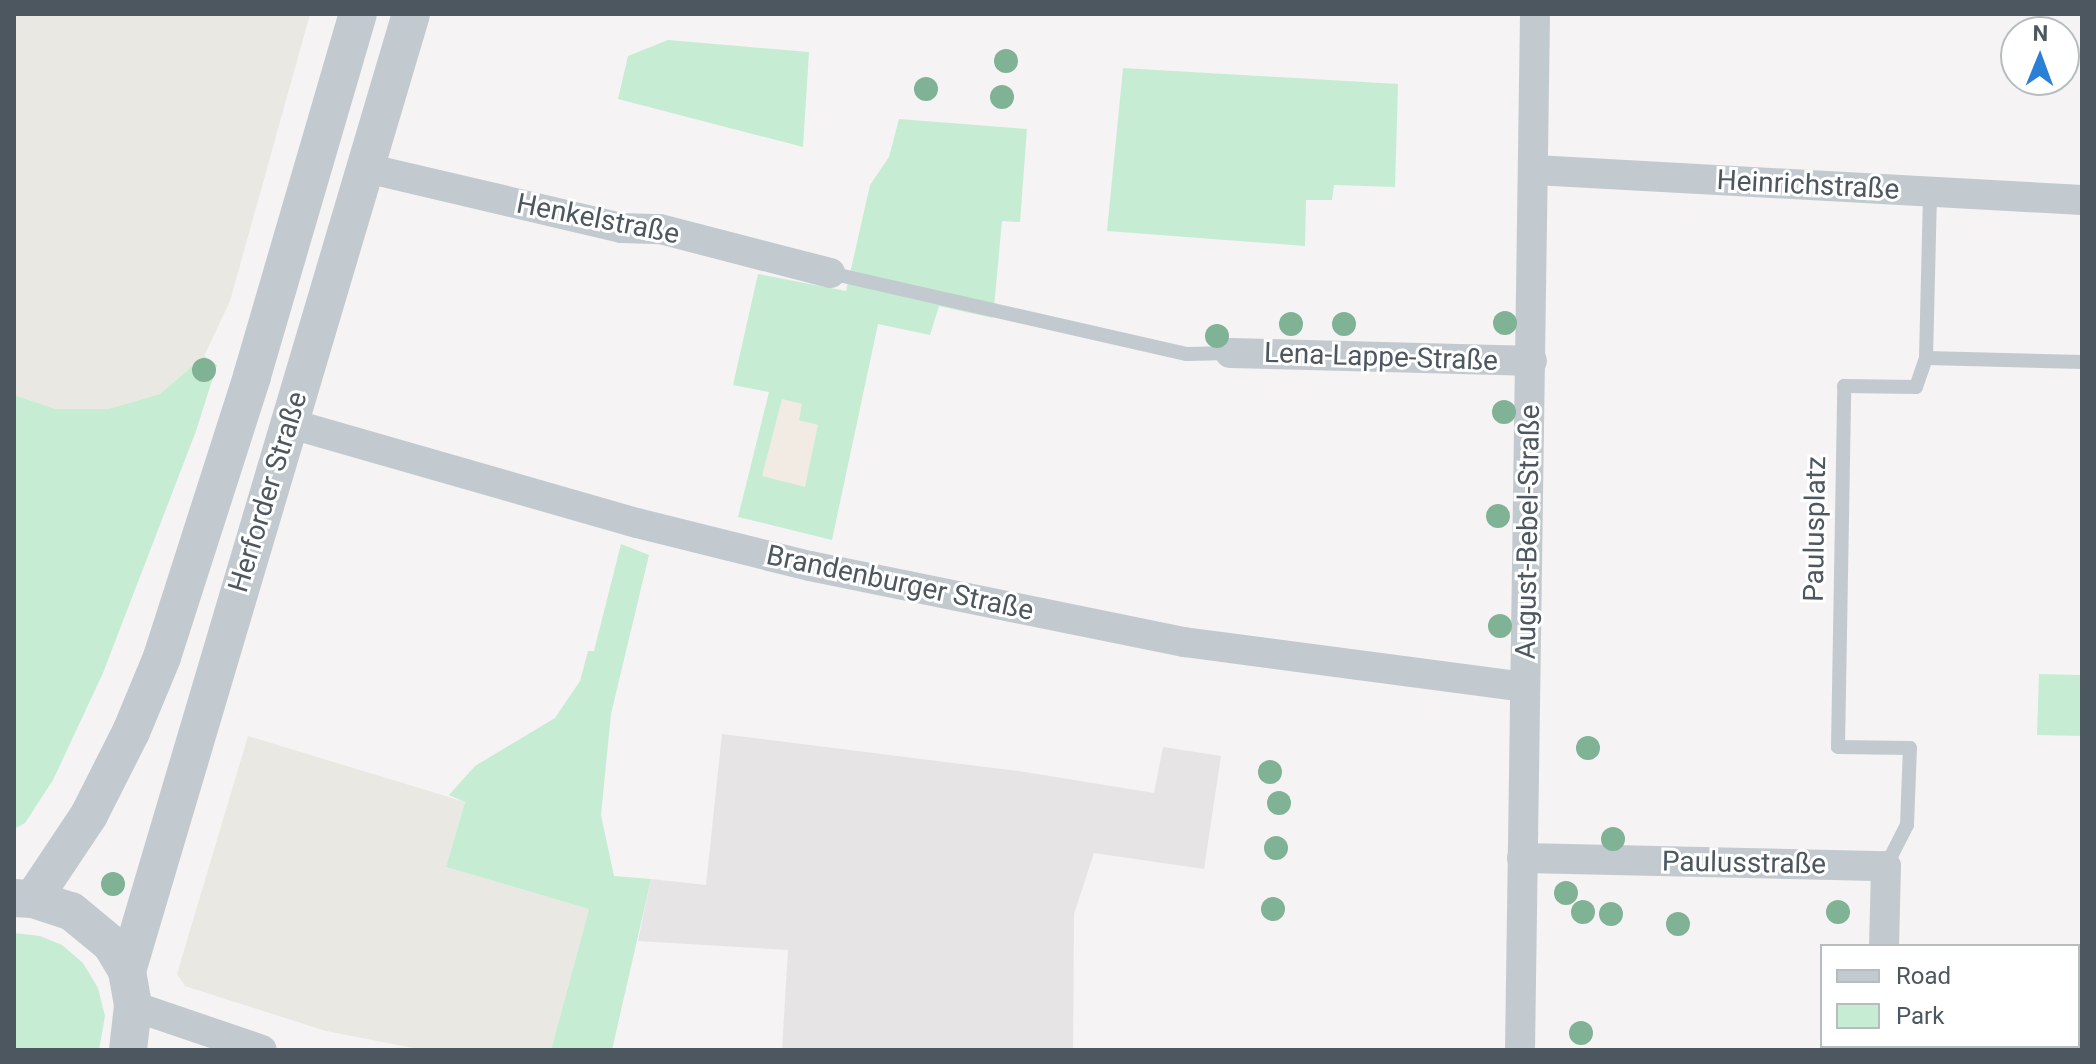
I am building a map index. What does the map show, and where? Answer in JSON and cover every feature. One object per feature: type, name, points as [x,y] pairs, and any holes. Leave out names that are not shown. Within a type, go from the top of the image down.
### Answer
[{"type":"street","name":"Herforder Straße","points":[[24,898],[89,815],[131,732],[162,657],[252,376],[358,14]]},
{"type":"street","name":"Herforder Straße","points":[[128,1050],[130,988],[288,423],[411,14]]},
{"type":"street","name":"August-Bebel-Straße","points":[[1520,1050],[1535,14]]},
{"type":"street","name":"Henkelstraße","points":[[366,168],[622,228],[660,229],[830,273]]},
{"type":"street","name":"Heinrichstraße","points":[[1535,170],[2082,200]]},
{"type":"street","name":"Lena-Lappe-Straße","points":[[1230,353],[1532,361]]},
{"type":"street","name":"Brandenburger Straße","points":[[288,423],[637,523],[810,566],[1184,642],[1524,687]]},
{"type":"street","name":"Paulusstraße","points":[[1522,858],[1886,866]]},
{"type":"street","points":[[1884,944],[1886,866]]},
{"type":"street","points":[[24,898],[71,911],[93,926],[111,944],[130,988],[262,1050]]},
{"type":"lane","points":[[1930,192],[1926,358],[2082,362]]},
{"type":"lane","points":[[830,273],[1187,354],[1230,353]]},
{"type":"lane","name":"Paulusplatz","points":[[1886,866],[1907,825],[1910,748],[1838,747],[1844,386],[1916,387],[1926,358]]},
{"type":"shaded area","points":[[14,14],[310,14],[230,301],[204,356],[160,394],[108,409],[83,411],[56,409],[14,395]]},
{"type":"shaded area","points":[[722,734],[1025,772],[1154,793],[1163,747],[1221,756],[1204,869],[1094,853],[1074,914],[1073,1050],[782,1050],[788,950],[638,941],[651,879],[706,885]]},
{"type":"shaded area","points":[[248,736],[465,802],[446,867],[589,909],[551,1050],[424,1050],[326,1031],[185,986],[177,974]]},
{"type":"green space","points":[[668,40],[809,52],[803,147],[618,99],[628,56]]},
{"type":"green space","points":[[1123,68],[1398,84],[1395,187],[1334,185],[1332,200],[1306,200],[1305,246],[1107,231]]},
{"type":"green space","points":[[899,119],[1027,129],[1020,222],[1002,221],[993,318],[939,306],[930,335],[878,324],[832,540],[738,517],[769,392],[733,385],[758,274],[846,291],[870,185],[889,157]]},
{"type":"green space","points":[[204,356],[217,365],[196,431],[103,673],[53,780],[25,823],[14,829],[14,395],[56,409],[108,409],[160,394]]},
{"type":"green space","points":[[621,544],[649,555],[611,714],[601,815],[614,876],[651,879],[612,1050],[551,1050],[589,909],[446,867],[465,802],[449,795],[475,766],[555,718],[580,681],[588,651],[594,651]]},
{"type":"green space","points":[[2039,674],[2082,675],[2082,736],[2037,735]]},
{"type":"green space","points":[[14,933],[40,936],[62,945],[83,963],[98,988],[105,1016],[99,1050],[14,1050]]},
{"type":"sand","points":[[782,399],[802,404],[799,420],[818,425],[805,487],[762,476]]}]
